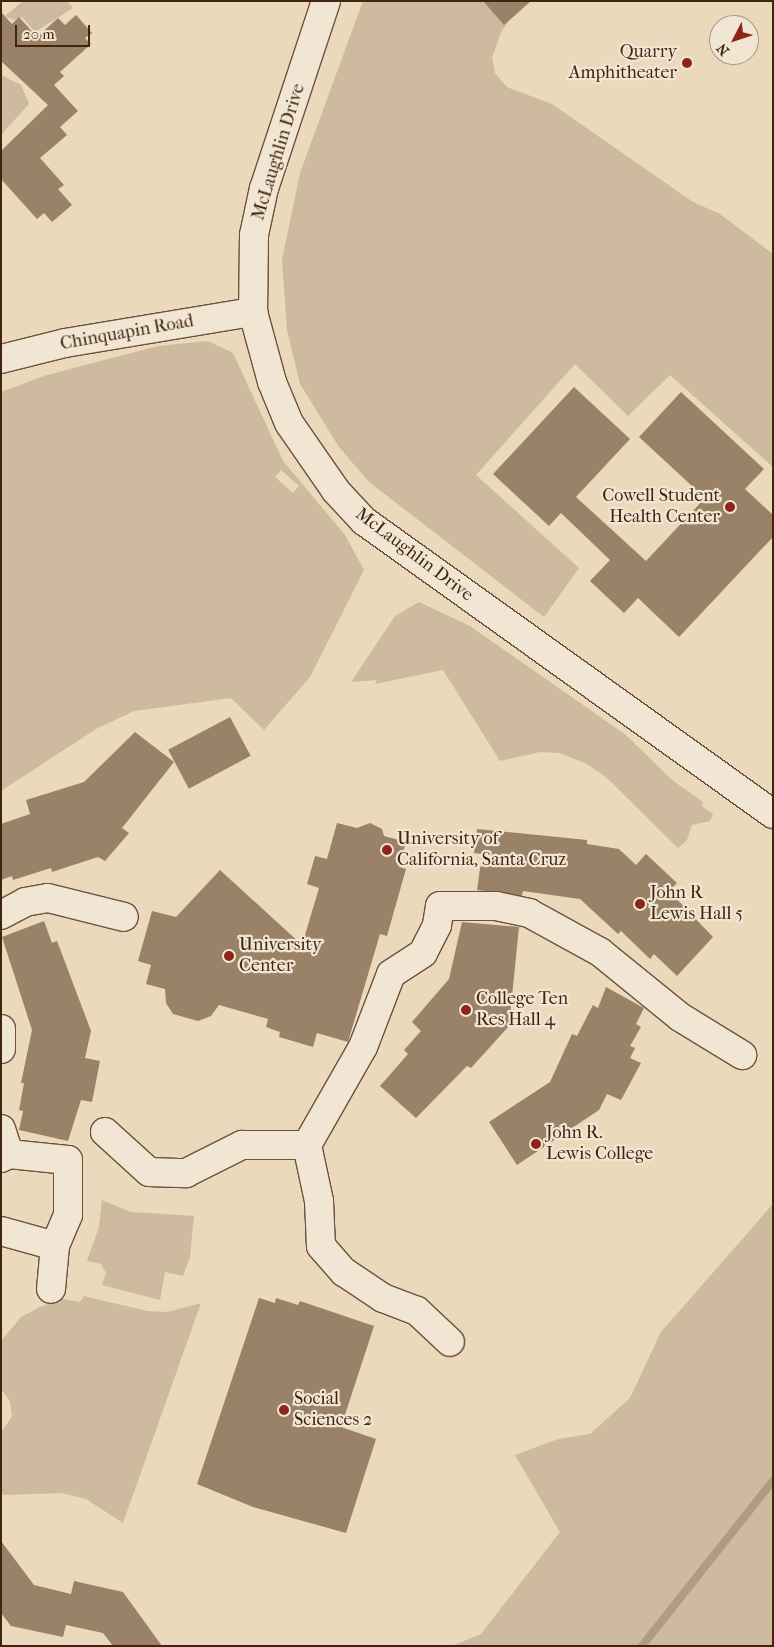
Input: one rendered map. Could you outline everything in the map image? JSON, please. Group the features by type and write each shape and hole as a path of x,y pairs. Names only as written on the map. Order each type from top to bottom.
{"street":[{"name":"McLaughlin Drive","path":"326,1 262,198 254,234 253,312 272,382 289,423 336,491 364,521 773,814"},
{"name":"Chinquapin Road","path":"1,359 65,343 253,312"},
{"path":"1,915 25,902 48,898 124,917"},
{"path":"450,1342 417,1311 383,1298 344,1272 321,1246 319,1201 307,1145 362,1047 391,974 423,953 437,925 440,906 496,906 529,913 600,952 680,1018 742,1056"},
{"path":"1,1029 1,1049"},
{"path":"106,1132 149,1172 186,1173 242,1145 307,1145"},
{"path":"4,1147 68,1160 68,1215 55,1246 51,1289"},
{"path":"1,1231 55,1246"}],"shaded area":[{"path":"23,1 67,1 73,8 35,32 22,17 14,20 5,16"},
{"path":"363,1 523,1 501,32 492,58 495,73 507,87 552,104 693,202 720,214 773,254 773,467 670,375 628,416 575,364 476,475 579,568 544,617 369,482 339,447 300,384 287,330 282,260 300,173"},
{"path":"1,75 21,85 29,104 1,135"},
{"path":"208,341 233,353 283,461 345,535 364,570 310,677 264,730 231,698 134,711 96,729 1,791 1,392 47,375 158,346","holes":["281,470 299,486 293,493 275,477"]},
{"path":"419,602 470,626 626,735 672,780 703,802 702,806 713,814 710,821 692,825 687,840 678,848 606,777 587,764 559,753 540,752 500,761 443,670 375,684 377,680 351,682 395,616"},
{"path":"102,1200 131,1212 194,1216 190,1257 183,1276 165,1272 160,1300 102,1285 106,1273 101,1264 87,1261 99,1227"},
{"path":"773,1204 773,1646 452,1646 481,1634 560,1532 515,1455 558,1439 590,1434 630,1398 661,1332"},
{"path":"84,1296 147,1311 167,1312 201,1303 123,1523 86,1499 62,1493 3,1495 1,1489 1,1433 12,1416 10,1401 1,1389 2,1340 21,1317 40,1307 62,1299 80,1302"}],"building":[{"path":"483,1 531,1 504,25"},
{"path":"1,12 12,24 19,17 37,37 58,18 65,25 76,15 92,33 85,38 91,44 60,72 64,76 54,85 78,111 60,127 67,135 40,158 64,185 58,189 72,205 52,222 44,213 37,219 1,179 1,151 48,105 1,61"},
{"name":"Cowell Student Health Center","path":"574,387 630,439 576,497 646,561 705,498 639,437 681,392 764,469 745,489 773,515 773,537 679,637 638,598 624,613 590,581 610,560 561,513 549,526 493,474"},
{"path":"230,717 251,756 189,789 168,750"},
{"path":"135,732 174,762 122,828 129,833 105,861 98,857 52,872 51,868 13,880 12,876 1,880 1,824 30,814 26,800 84,782"},
{"name":"University Center","path":"337,823 357,828 370,823 382,829 384,836 406,842 399,867 406,869 387,936 380,934 348,1042 317,1033 313,1047 279,1037 280,1032 266,1027 268,1019 219,1005 211,1016 198,1021 173,1014 166,1003 165,989 146,984 151,965 138,961 152,911 176,917 220,870 302,945 319,888 307,884 315,856 327,859"},
{"name":"John R Lewis Hall 5","path":"477,829 587,840 587,844 619,849 636,865 646,854 677,883 669,891 713,937 677,976 654,954 650,959 621,931 618,934 580,899 523,891 522,896 477,890 482,854 474,853"},
{"path":"44,921 52,943 57,941 91,1031 85,1058 100,1061 92,1102 81,1100 68,1141 19,1130 23,1111 19,1110 24,1083 21,1083 32,1030 2,937"},
{"name":"College Ten Res Hall 4","path":"462,922 519,927 509,1026 471,1068 467,1066 416,1118 380,1086 408,1054 404,1050 421,1031 412,1022 449,979"},
{"path":"606,987 644,1008 636,1024 641,1027 630,1046 635,1048 630,1058 641,1063 621,1100 607,1094 599,1110 517,1165 489,1122 550,1082 572,1034 577,1036 593,1005 598,1008"},
{"name":"Social Sciences 2","path":"259,1298 275,1303 276,1298 298,1305 300,1301 374,1326 341,1427 376,1439 346,1533 253,1507 197,1484"},
{"path":"1,1541 34,1585 71,1594 74,1581 123,1592 162,1646 113,1646 103,1633 66,1625 63,1637 11,1626 1,1613"}],"waterway":[{"path":"642,1646 773,1481"}],"place":[{"name":"Quarry Amphitheater","path":"687,63"},
{"name":"Cowell Student Health Center","path":"730,507"},
{"name":"University of California, Santa Cruz","path":"387,850"},
{"name":"John R Lewis Hall 5","path":"640,904"},
{"name":"University Center","path":"229,956"},
{"name":"College Ten Res Hall 4","path":"466,1010"},
{"name":"John R. Lewis College","path":"536,1144"},
{"name":"Social Sciences 2","path":"284,1410"}]}
